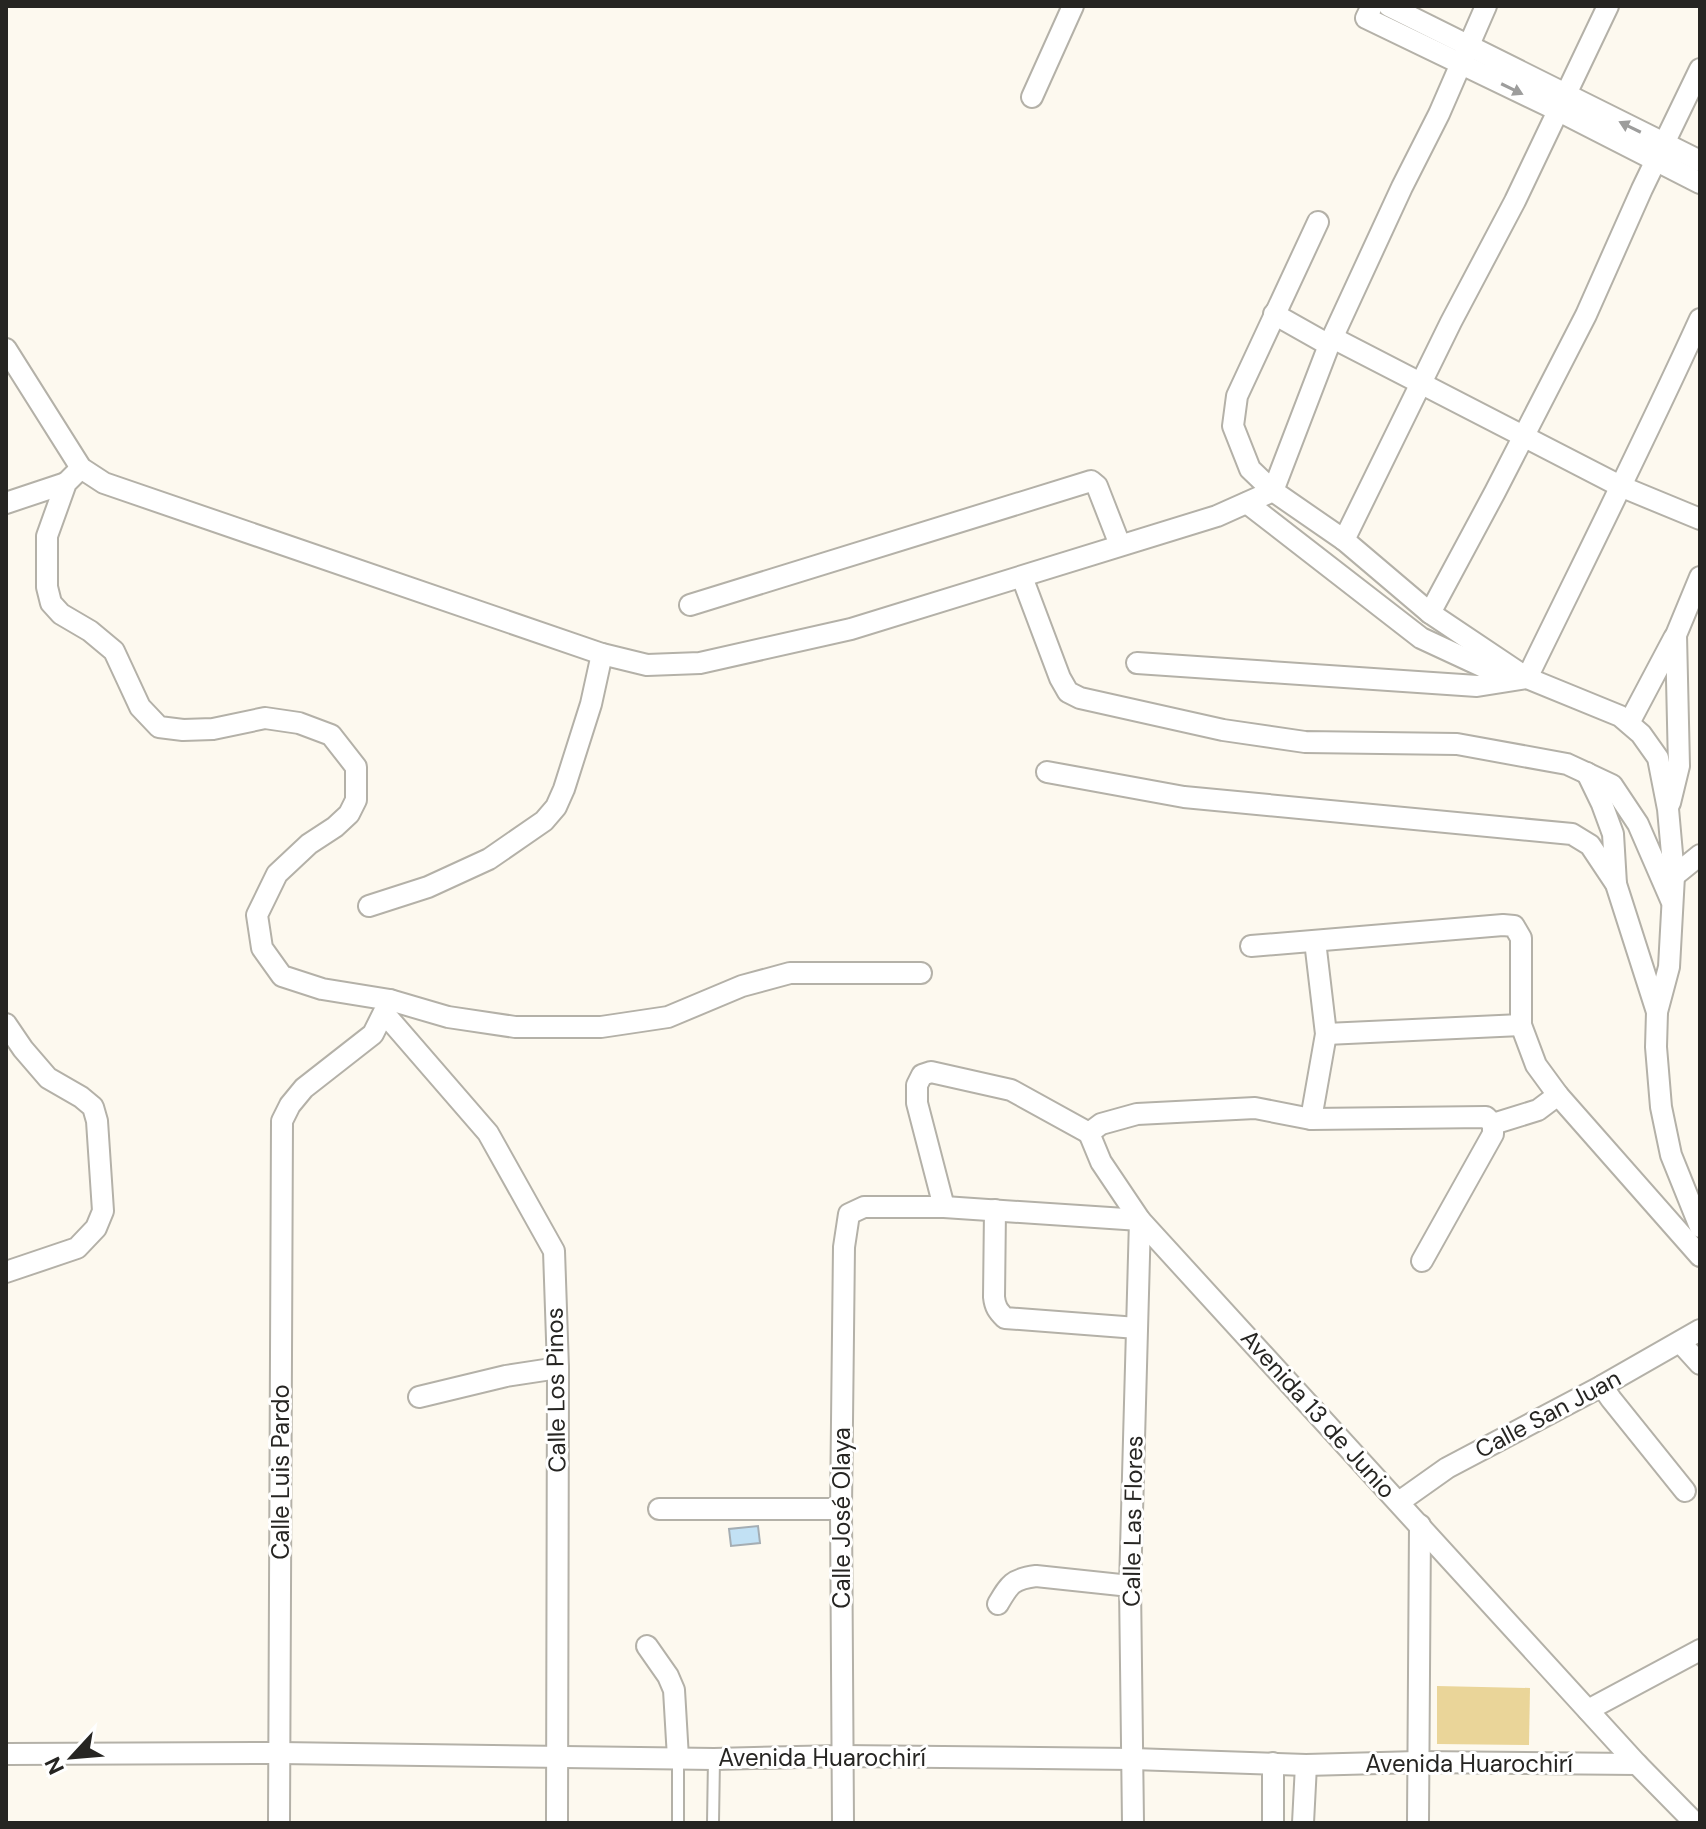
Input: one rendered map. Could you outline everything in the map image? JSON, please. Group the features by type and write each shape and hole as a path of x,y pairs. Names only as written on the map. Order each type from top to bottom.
{"street":[{"path":"1032,97 1073,6"},
{"path":"1389,6 1464,55"},
{"path":"6,349 81,468 104,483 602,654 647,665 700,663 851,629 1217,516 1273,491 1331,342 1439,114 1486,6"},
{"path":"1344,540 1451,322 1515,201 1608,6"},
{"path":"1369,12 1661,152 1700,183"},
{"path":"1430,613 1586,315 1700,69"},
{"path":"1661,152 1700,161"},
{"path":"1318,222 1237,396 1233,426 1250,469 1273,491 1344,540 1430,613 1527,678"},
{"path":"1274,314 1421,384 1620,486 1700,519"},
{"path":"1527,678 1700,319"},
{"path":"81,468 66,483 47,536 47,587 51,603 61,614 90,631 114,651 140,707 159,727 183,730 213,729 265,718 299,723 331,735 356,767 356,800 349,814 309,844 277,874 257,915 262,948 282,976 387,1006 448,1017 515,1027 601,1027 668,1017 742,986 790,973 921,973"},
{"path":"690,605 1091,481 1097,486 1120,545"},
{"path":"6,503 66,483"},
{"path":"1247,503 1421,638 1490,670 1527,678 1620,716 1641,734 1658,758 1668,809 1674,876 1669,967 1657,1012 1656,1047 1661,1107 1671,1155 1694,1197 1700,1227"},
{"path":"1022,577 1068,692 1080,698 1223,730 1305,742 1457,744 1567,764 1612,785 1638,824 1673,903"},
{"path":"1629,723 1676,635 1700,577"},
{"path":"1668,809 1679,766 1676,635"},
{"path":"369,906 428,887 489,859 544,821 556,807 564,789 591,704 602,654"},
{"path":"1137,663 1477,686 1527,678"},
{"path":"1047,772 1184,797 1572,834 1590,845 1616,884"},
{"path":"1587,773 1613,834 1616,884 1657,1012"},
{"path":"1674,876 1700,855"},
{"path":"1251,946 1514,926 1521,938 1521,1025 1536,1065 1558,1095 1700,1256"},
{"path":"1311,1119 1326,1034 1315,941"},
{"name":"Calle Luis Pardo","path":"279,1823 282,1121 304,1088 373,1034 387,1006"},
{"name":"Calle Los Pinos","path":"387,1006 488,1133 554,1251 558,1368 557,1823"},
{"path":"6,1024 48,1078 93,1107 97,1121 103,1211 96,1228 77,1248 6,1272"},
{"path":"1326,1034 1521,1025"},
{"path":"1140,1220 944,1207 917,1103 917,1085 922,1075 931,1072 1011,1090 1089,1133 1101,1124 1137,1114 1255,1108 1311,1119 1486,1117 1493,1124 1493,1134 1422,1261"},
{"path":"1493,1124 1538,1110 1558,1095"},
{"name":"Avenida 13 de Junio","path":"1089,1133 1101,1162 1140,1220 1637,1764 1696,1820"},
{"name":"Calle José Olaya","path":"843,1823 841,1509 844,1247 849,1214 864,1207 944,1207"},
{"path":"995,1210 994,1297 995,1306 1005,1318 1137,1328"},
{"name":"Calle Las Flores","path":"1133,1823 1130,1586 1140,1220"},
{"name":"Calle San Juan","path":"1399,1502 1447,1468 1700,1330"},
{"path":"1680,1342 1700,1364"},
{"path":"419,1397 506,1376 558,1368"},
{"path":"1602,1386 1685,1491"},
{"path":"659,1509 841,1509"},
{"path":"1418,1823 1420,1525"},
{"path":"998,1604 1009,1585 1036,1576 1130,1586"},
{"path":"647,1646 674,1690 678,1758"},
{"path":"1588,1710 1700,1650"},
{"name":"Avenida Huarochirí","path":"6,1754 280,1753 714,1759 842,1756 1133,1759 1306,1765 1418,1762 1637,1764"},
{"path":"1273,1763 1273,1823"},
{"path":"1303,1823 1306,1765"}],"lane":[{"path":"678,1758 678,1823"},
{"path":"713,1823 714,1759"}],"shaded area":[{"path":"1437,1686 1530,1688 1529,1745 1437,1744"}],"building":[{"path":"758,1526 760,1543 731,1546 729,1529"}]}
